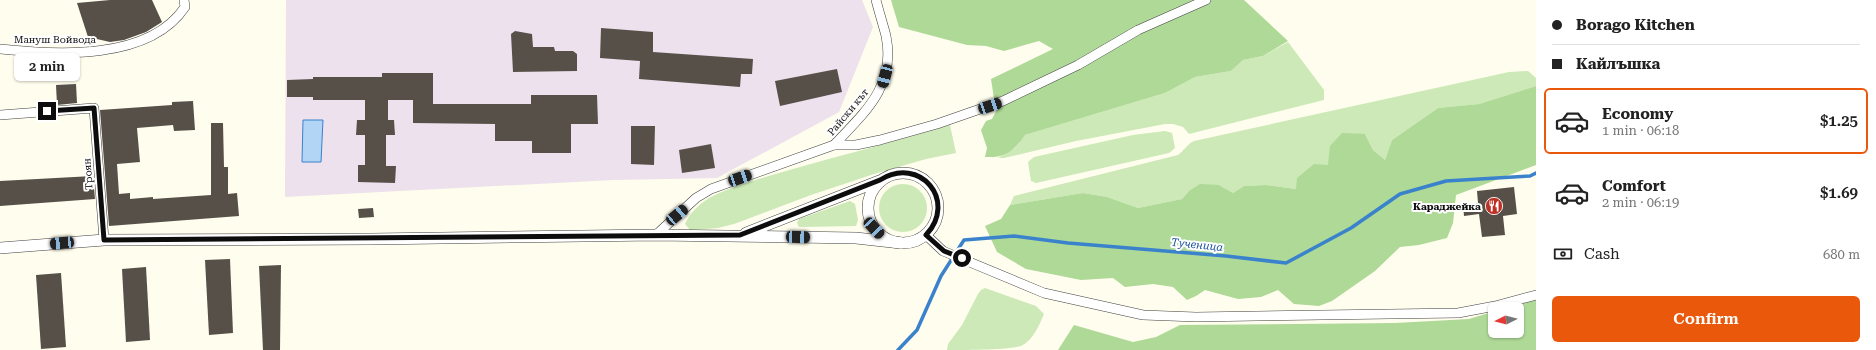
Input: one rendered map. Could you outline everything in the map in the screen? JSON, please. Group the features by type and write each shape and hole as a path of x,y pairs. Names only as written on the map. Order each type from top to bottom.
{"street":[{"name":"Мануш Войвода","path":"0,49 94,52 133,44 170,25 185,7 184,0"},
{"name":"Райски кът","path":"834,145 862,115 875,98 883,84 888,68 886,37 876,0"},
{"path":"656,235 696,198 711,189 834,145 856,145 880,140 937,124 1003,102 1078,65 1138,30 1206,0"},
{"name":"Троян","path":"0,115 94,108 104,240"},
{"path":"0,248 104,240 372,239 656,235 740,235 856,238 901,243 914,242 926,235 935,223 938,214 937,200 932,187 917,175 907,172 898,172 740,235"},
{"path":"880,180 873,188 868,198 867,208 869,219 881,236 891,241 901,243"},
{"path":"926,235 948,252 1044,293 1143,315 1196,317 1458,313 1495,306 1536,294"}],"shaded area":[{"path":"286,0 862,0 873,27 839,112 717,178 614,180 285,197"}],"green space":[{"path":"891,0 1244,0 1288,41 1263,56 1243,60 1231,71 1195,77 1165,93 1025,135 1013,149 1004,155 985,157 987,148 981,130 986,121 992,119 996,111 991,79 1053,49 1039,41 1004,51 986,46 967,45 899,27"},
{"path":"1288,42 1324,90 1324,100 1189,134 1183,127 1173,124 1165,124 998,158 1015,148 1025,135 1165,93 1195,77 1231,71 1243,60 1263,56"},
{"path":"1528,71 1536,78 1536,86 1479,104 1438,108 1392,140 1385,160 1373,150 1365,134 1296,189 1266,185 1244,186 1233,193 1219,185 1189,191 1182,199 1138,208 1107,197 1083,193 1010,205 1014,196 1178,155 1194,141 1509,72"},
{"path":"1536,86 1536,165 1456,195 1453,223 1447,238 1419,245 1400,247 1375,271 1332,301 1319,306 1294,304 1278,290 1261,297 1238,299 1205,290 1187,300 1173,287 1153,284 1125,287 1113,278 1081,280 1026,269 997,252 985,226 1001,219 1010,205 1083,193 1107,197 1138,208 1182,199 1189,191 1200,184 1219,185 1233,193 1244,186 1266,185 1296,189 1297,178 1314,164 1328,165 1330,146 1342,133 1365,134 1373,150 1385,160 1392,140 1438,108 1479,104"},
{"path":"950,125 956,153 926,159 874,174 811,195 734,224 718,228 690,230 685,224 701,203 728,189 827,159"},
{"path":"1165,131 1172,133 1175,148 1169,153 1036,183 1031,181 1028,162 1034,157 1133,135"},
{"path":"898,184 908,184 920,191 927,203 927,213 920,225 908,232 898,232 890,228 883,221 879,213 879,203 883,195 890,188"},
{"path":"850,201 855,204 858,220 856,226 799,227 797,223 799,219"},
{"path":"985,288 1036,306 1044,314 1035,332 1029,340 1021,346 986,350 947,350 948,344 962,325 978,294"},
{"path":"1536,298 1536,350 1058,350 1074,325 1133,342 1156,337 1180,325 1395,323 1469,319 1488,313 1488,338 1524,338 1523,302"}],"water":[{"path":"303,120 323,120 321,162 302,162"}],"building":[{"path":"110,0 152,0 162,22 146,32 124,40 110,42 88,37 77,3"},
{"path":"601,28 653,32 653,52 753,59 752,74 741,74 740,87 639,79 640,61 600,58"},
{"path":"515,31 532,34 533,47 554,47 555,51 573,51 577,54 577,71 513,72 511,34"},
{"path":"837,69 842,92 780,106 775,81"},
{"path":"382,73 433,73 433,104 531,104 531,95 597,95 598,124 571,124 571,153 532,153 532,141 495,141 495,124 413,123 413,100 388,100 388,120 394,120 395,135 386,135 386,166 396,166 395,183 358,182 358,165 365,165 365,135 356,135 357,120 365,120 365,100 313,100 313,97 287,97 287,80 313,79 313,77 382,77"},
{"path":"76,84 77,103 57,105 56,85"},
{"path":"193,101 195,130 174,131 173,125 137,128 140,162 117,164 119,194 130,193 130,199 211,195 211,123 223,123 224,167 228,167 228,194 237,193 239,216 109,226 100,110 172,105 172,102"},
{"path":"631,126 655,126 654,165 631,164"},
{"path":"711,144 715,168 682,173 679,150"},
{"path":"93,176 95,199 0,206 0,181"},
{"path":"1514,187 1517,214 1503,216 1505,235 1482,237 1479,214 1464,216 1463,205 1478,203 1477,191"},
{"path":"373,208 374,217 359,218 358,209"},
{"path":"230,259 233,333 209,335 205,260"},
{"path":"281,265 280,350 263,350 259,266"},
{"path":"146,267 150,340 126,342 122,269"},
{"path":"61,273 66,347 41,349 36,275"}],"waterway":[{"name":"Тученица","path":"898,350 917,330 941,276 964,240 1014,236 1068,243 1226,256 1286,263 1351,228 1400,194 1446,181 1530,176 1536,173"}],"place":[{"name":"Караджейка","path":"1494,206"}],"route":[{"path":"47,111 94,108 104,240 261,240 740,235 799,213 880,180 888,175 898,172 907,172 917,175 925,180 932,187 936,195 938,214 935,223 926,235 944,251 962,258"}]}
